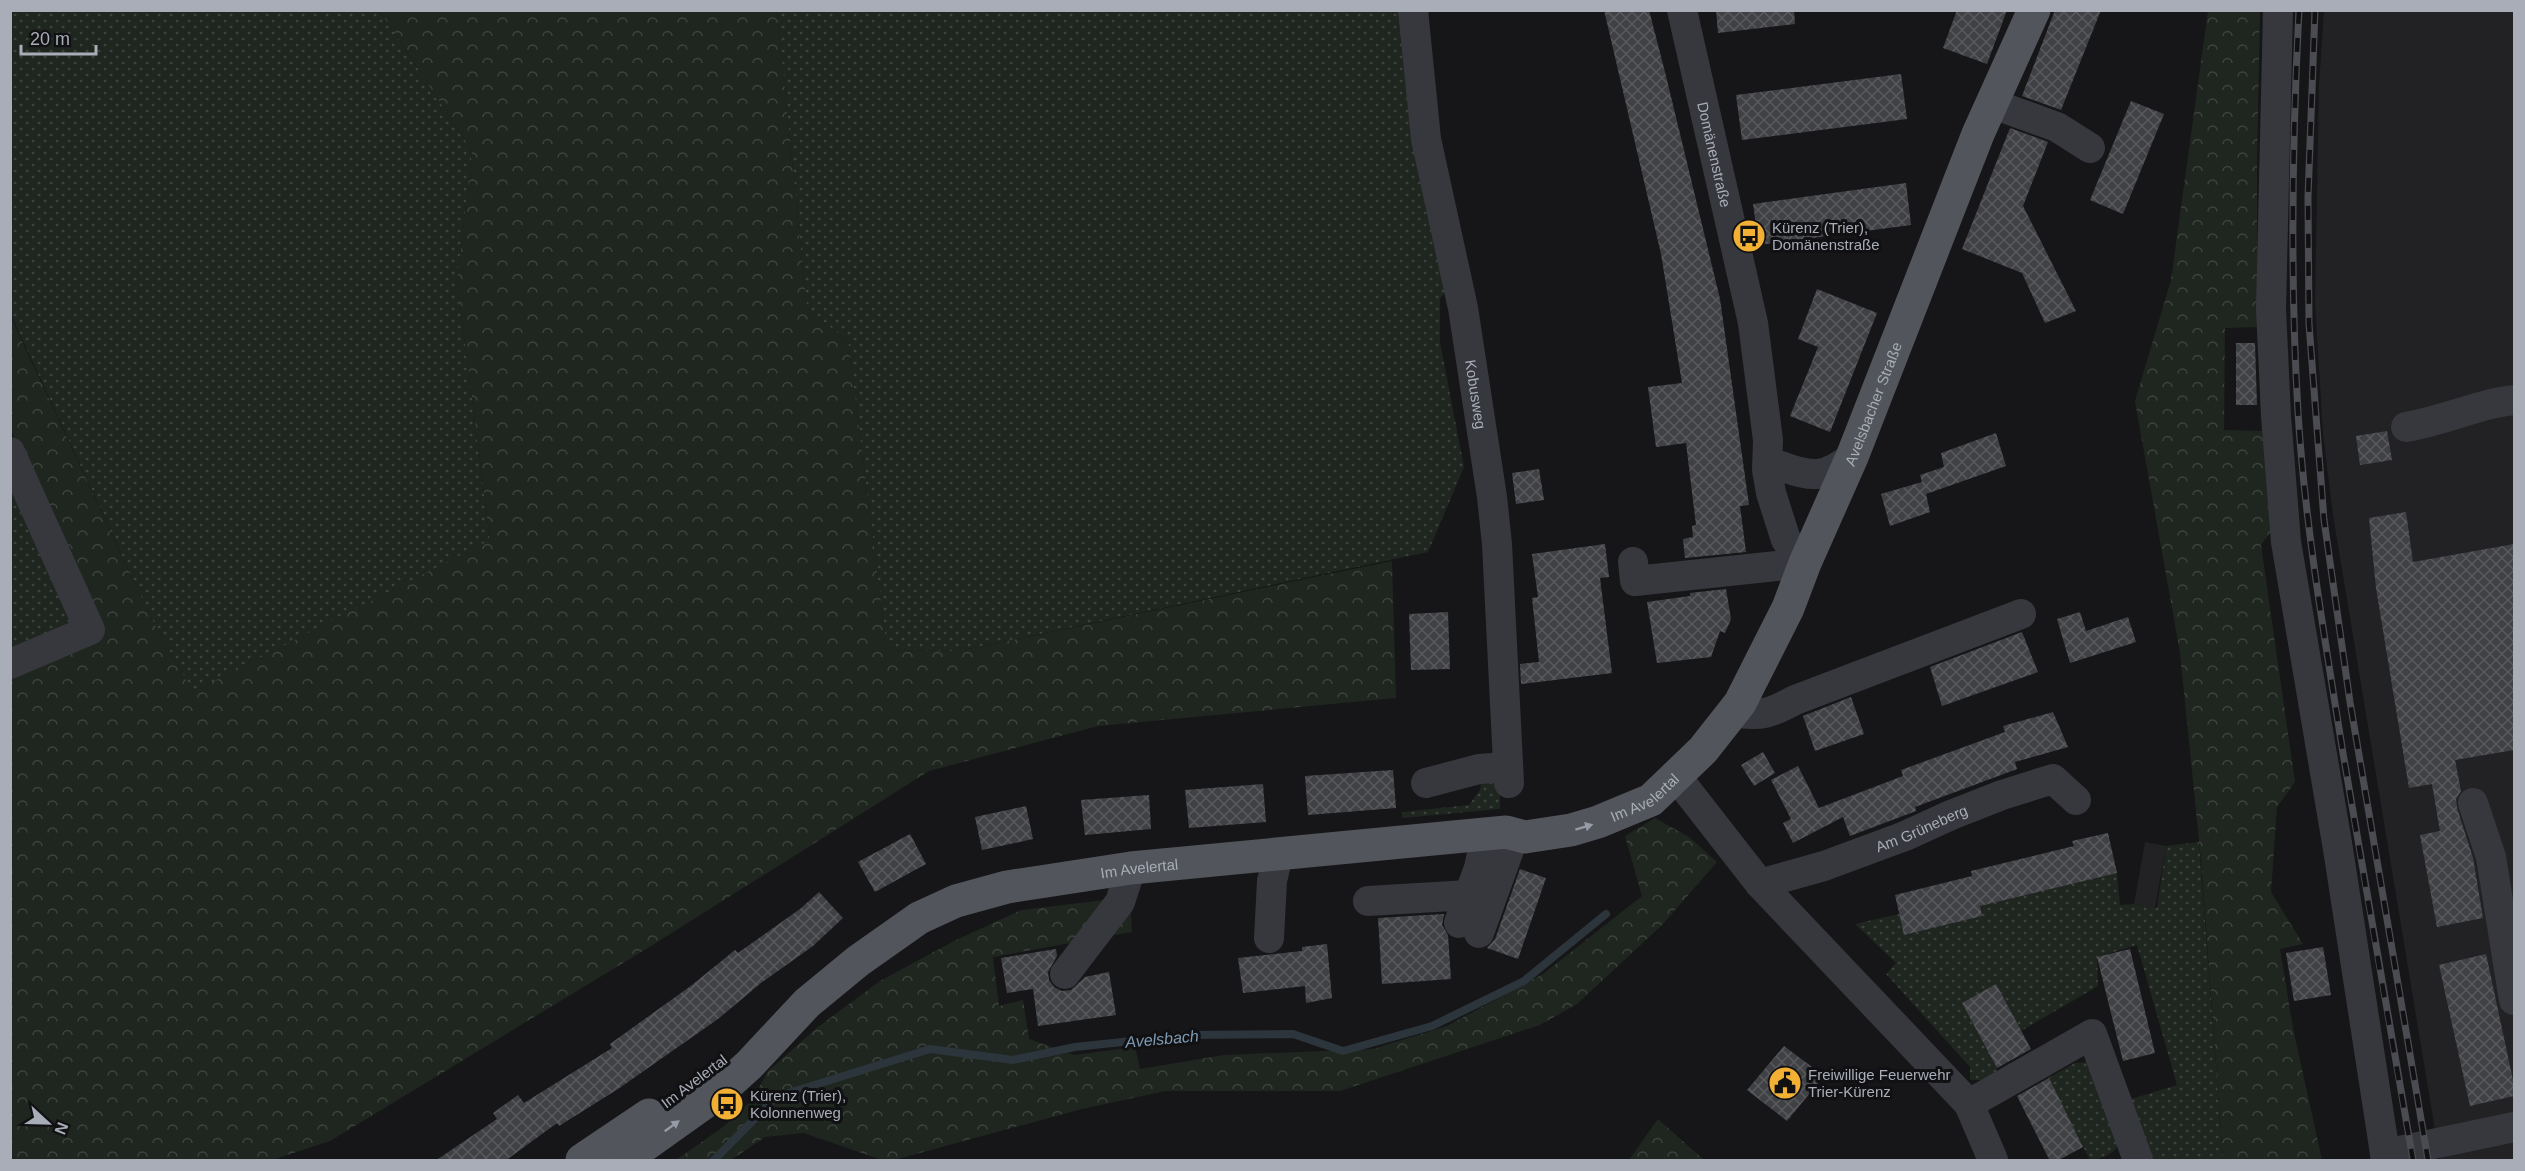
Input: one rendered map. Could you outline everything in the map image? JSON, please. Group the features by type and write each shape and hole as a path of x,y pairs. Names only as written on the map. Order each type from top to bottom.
{"main road":[{"name":"Avelsbacher Straße","path":"1675,776 1703,750 1733,712 1769,649 1851,457 1978,134 2034,10"},
{"name":"Im Avelertal","path":"624,1161 718,1093 749,1065 807,1004 858,961 919,918 956,901 1007,887 1131,868 1496,833 1514,825 1615,794 1658,775 1675,776"},
{"name":"Im Avelertal","path":"582,1161 706,1074 761,1030 807,1004"}],"street":[{"name":"Kobusweg","path":"1413,10 1426,139 1463,308 1492,496 1497,544 1508,775 1479,769 1426,783"},
{"name":"Domänenstraße","path":"1682,10 1753,323 1774,453 1767,470 1772,493 1786,540 1805,563"},
{"path":"2278,10 2271,309 2276,416 2286,542 2338,849 2386,1157 2514,1127"},
{"path":"1993,104 2057,127 2090,148"},
{"path":"2406,428 2444,417 2452,417 2490,404 2514,400"},
{"path":"10,452 90,630 10,664"},
{"path":"1774,453 1800,473 1819,475 1833,471 1851,457"},
{"path":"1632,562 1635,581 1734,570 1768,569 1805,563"},
{"path":"1733,712 1763,715 1795,700 1963,638 2020,614"},
{"path":"1675,776 1760,884 1969,1104 1993,1161"},
{"name":"Am Grüneberg","path":"1760,884 1824,866 1905,836 2002,795 2054,779 2076,800"},
{"path":"2473,803 2491,857 2514,1000"},
{"path":"1496,833 1509,850 1469,928 1469,895 1496,833"},
{"path":"1269,938 1272,881 1278,855"},
{"path":"1065,974 1120,902 1131,868"},
{"path":"1368,901 1469,895"},
{"path":"1969,1104 2092,1034 2138,1161"}],"shaded area":[{"path":"2324,11 2514,11 2514,1160 2440,1160 2333,515 2323,434 2315,303 2319,85"},
{"path":"2145,842 2166,846 2155,908 2134,904"}],"green space":[{"path":"10,11 380,11 472,151 457,281 490,541 193,692 149,614 11,315"},
{"path":"380,11 777,11 807,309 848,341 887,650 959,651 1392,561 1396,698 1098,726 929,771 651,946 330,1141 272,1160 11,1160 11,671 100,635 11,430 10,315 149,614 193,692 490,540 457,281 472,151"},
{"path":"777,11 1403,11 1445,293 1440,298 1440,342 1464,467 1428,552 959,651 887,650 848,341 807,309"},
{"path":"2208,11 2260,11 2257,327 2225,328 2224,430 2265,431 2274,527 2261,545 2295,782 2277,807 2271,892 2303,944 2280,949 2293,1028 2322,1160 2223,1160 2201,860 2180,653 2135,401 2171,280"},
{"path":"10,453 92,631 10,664"},
{"path":"1500,775 1500,809 1402,818 1402,812 1469,805 1480,790 1482,776"},
{"path":"1655,818 1689,837 1717,862 1662,925 1577,1004 1540,1025 1340,1091 1165,1091 1082,1109 894,1160 882,1160 804,1133 765,1137 731,1160 676,1160 723,1127 752,1100 768,1071 818,1027 880,981 956,940 1021,910 1130,897 1132,932 993,957 999,1006 1023,1000 1029,1039 1074,1055 1135,1047 1140,1069 1224,1055 1373,1049 1447,1026 1543,974 1642,896 1625,836"},
{"path":"2199,842 2223,1160 2151,1160 2128,1100 2177,1085 2137,945 2097,957 2098,986 2021,1031 1996,984 1962,1003 1997,1069 1993,1080 1970,1080 1970,1067 1886,974 1896,963 1855,924 1899,914 1905,935 1982,916 1980,906 2117,873 2120,905 2134,904 2157,908 2166,846"},
{"path":"2087,1062 2119,1145 2107,1156 2090,1160 2048,1078 2075,1063"},
{"path":"1658,1119 1704,1160 1629,1160"}],"building":[{"path":"1604,10 1649,10 1720,299 1749,505 1740,506 1746,552 1685,558 1683,539 1693,537 1692,526 1696,525 1686,443 1656,447 1648,387 1682,383 1661,254"},
{"path":"1716,10 1794,10 1795,24 1718,33"},
{"path":"1957,10 2007,10 1987,64 1943,48"},
{"path":"2055,10 2101,10 2061,110 2022,96"},
{"path":"1901,74 1907,119 1742,140 1736,95"},
{"path":"2131,101 2164,114 2123,214 2090,200"},
{"path":"2010,128 2048,142 2023,206 2076,311 2045,323 2022,273 1962,249"},
{"path":"1906,183 1911,225 1759,245 1753,204"},
{"path":"1817,289 1877,313 1830,432 1790,416 1818,347 1798,339"},
{"path":"2236,343 2255,343 2257,405 2236,405"},
{"path":"2387,431 2392,460 2360,465 2356,436"},
{"path":"1996,433 2006,466 1926,494 1930,512 1890,526 1881,494 1922,482 1920,475 1944,467 1941,453"},
{"path":"1539,469 1544,500 1516,504 1512,473"},
{"path":"2406,512 2413,562 2514,544 2514,750 2455,760 2461,791 2456,799 2457,808 2473,858 2483,918 2437,927 2420,835 2440,831 2432,784 2409,788 2376,588 2369,518"},
{"path":"1605,544 1609,577 1600,578 1612,673 1521,684 1520,664 1539,662 1532,598 1538,597 1532,554"},
{"path":"1726,589 1731,619 1725,633 1720,631 1711,657 1657,663 1647,602 1690,596 1690,593"},
{"path":"1448,612 1450,669 1411,670 1409,614"},
{"path":"2080,612 2086,631 2128,617 2136,642 2070,663 2057,619"},
{"path":"2022,632 2038,672 1942,706 1930,667"},
{"path":"1851,697 1864,734 1815,751 1803,716"},
{"path":"2053,712 2068,747 2015,762 2017,769 1915,807 1916,811 1850,836 1843,817 1793,843 1783,823 1791,819 1771,780 1798,766 1819,808 1903,776 1901,770 2005,732 2003,726"},
{"path":"1763,752 1775,773 1754,786 1741,765"},
{"path":"1393,770 1396,808 1308,815 1305,776"},
{"path":"1263,784 1266,822 1189,828 1185,790"},
{"path":"1149,795 1151,829 1085,835 1081,800"},
{"path":"1026,806 1033,839 982,850 975,817"},
{"path":"2108,833 2117,873 1980,906 1982,916 1904,935 1895,895 1972,876 1971,871 2074,846 2072,841"},
{"path":"910,834 926,864 875,892 858,862"},
{"path":"1520,869 1546,878 1518,959 1487,948 1495,939"},
{"path":"819,892 843,918 813,946 761,983 718,1019 618,1089 559,1126 557,1123 505,1161 435,1161 497,1119 493,1113 518,1095 524,1103 612,1048 610,1044 692,985 735,950 738,953 800,909"},
{"path":"1444,914 1442,925 1448,935 1451,979 1382,984 1378,918"},
{"path":"1327,944 1332,998 1306,1003 1305,986 1243,993 1238,958 1302,951 1302,947"},
{"path":"2323,947 2331,995 2294,1001 2286,953"},
{"path":"1056,949 1057,956 1048,972 1049,980 1054,987 1062,991 1071,990 1085,977 1109,972 1116,1015 1038,1026 1033,989 1007,993 1001,958"},
{"path":"2130,949 2155,1053 2123,1061 2097,957"},
{"path":"2486,954 2514,1085 2514,1096 2470,1106 2439,965"},
{"path":"1996,984 2031,1049 1997,1068 1962,1003"},
{"name":"Freiwillige Feuerwehr Trier-Kürenz","path":"1784,1046 1824,1076 1787,1121 1747,1090"},
{"path":"2049,1078 2083,1147 2057,1161 2050,1161 2017,1096"}],"waterway":[{"name":"Avelsbach","path":"714,1160 776,1097 930,1049 1013,1060 1075,1047 1189,1035 1293,1034 1343,1051 1432,1026 1524,981 1606,914"}],"railway":[{"path":"2299,10 2293,161 2293,262 2295,362 2301,455 2316,583 2329,668 2413,1160"},
{"path":"2315,10 2308,197 2309,324 2324,520 2350,702 2428,1160"}],"place":[{"name":"Kürenz (Trier), Domänenstraße","path":"1749,236"},
{"name":"Freiwillige Feuerwehr Trier-Kürenz","path":"1785,1083"},
{"name":"Kürenz (Trier), Kolonnenweg","path":"727,1104"}]}
